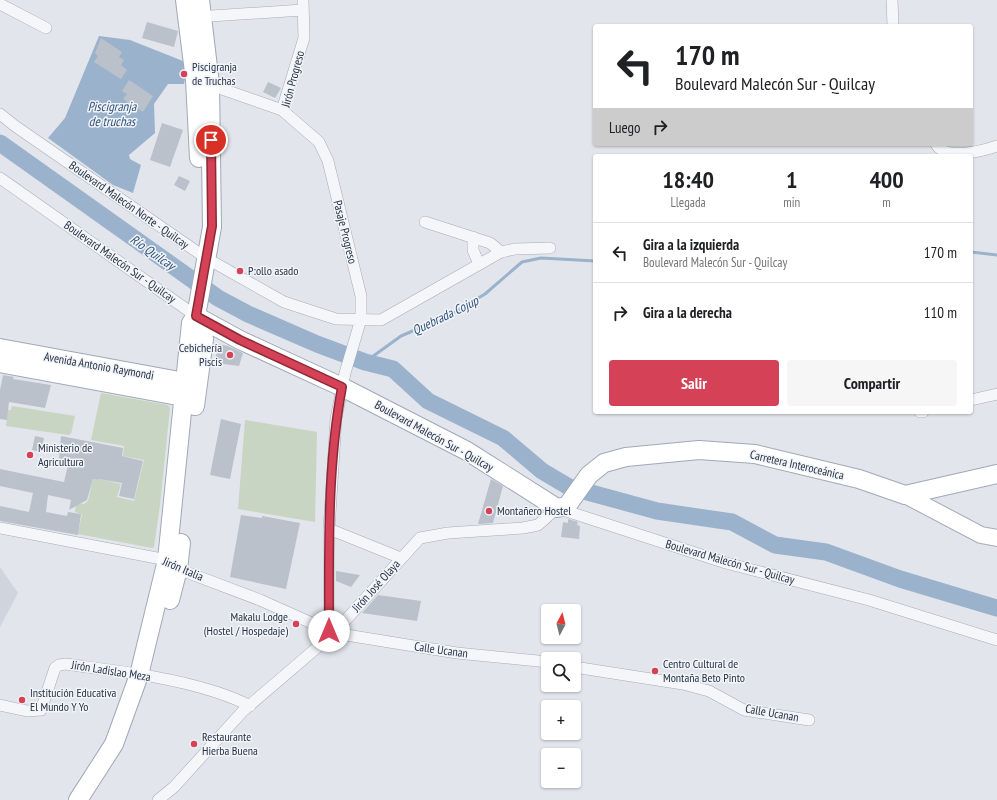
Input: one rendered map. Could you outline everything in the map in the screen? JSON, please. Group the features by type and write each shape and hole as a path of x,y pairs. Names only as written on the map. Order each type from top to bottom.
{"main road":[{"path":"78,800 123,750 144,676 172,565 190,390 204,339 197,311 212,226 196,11 185,0"},
{"name":"Boulevard Malecón Sur - Quilcay","path":"197,311 240,340 344,380 562,507"},
{"name":"Avenida Antonio Raymondi","path":"0,348 190,390"},
{"name":"Avenida Antonio Raymondi","path":"0,363 190,390"},
{"name":"Carretera Interoceánica","path":"562,507 589,475 604,464 626,457 699,450 755,454 859,479 905,495"},
{"path":"905,495 997,474"},
{"path":"91,800 102,772"}],"street":[{"path":"892,0 893,24"},
{"path":"0,4 46,28"},
{"path":"196,11 303,5"},
{"name":"Jirón Progreso","path":"303,5 304,38 282,110 319,142"},
{"path":"202,82 282,110"},
{"name":"Boulevard Malecón Norte - Quilcay","path":"0,114 205,264 284,302 359,325 381,320 501,252 514,249 550,248"},
{"name":"Pasaje Progreso","path":"319,142 328,161 361,296 359,325 344,380"},
{"path":"937,146 940,150 958,154 986,150 997,146"},
{"name":"Boulevard Malecón Sur - Quilcay","path":"0,178 197,311"},
{"path":"424,222 490,243 501,252"},
{"path":"472,237 473,250 479,264"},
{"path":"332,632 329,529 336,419 344,380"},
{"path":"973,400 997,394"},
{"name":"Carretera Interoceánica","path":"905,495 981,535 997,538"},
{"name":"Boulevard Malecón Sur - Quilcay","path":"562,507 726,563 869,600 997,640"},
{"name":"Jirón José Olaya","path":"158,800 174,786 250,706 332,632 420,538 448,533 524,528 538,524 562,507"},
{"name":"Jirón Italia","path":"0,528 172,565 260,600 332,632"},
{"path":"329,529 401,558"},
{"name":"Calle Ucanan","path":"332,632 457,652 541,661"},
{"name":"Jirón Ladislao Meza","path":"0,705 28,711 41,710 55,668 59,665 66,664 144,676 199,687 241,701 250,706"},
{"name":"Calle Ucanan","path":"581,667 683,684 709,691 744,710 809,720"}],"shaded area":[{"path":"0,567 18,593 0,627"}],"green space":[{"path":"101,393 168,405 170,408 160,505 154,547 152,548 78,534 82,514 75,512 76,503 84,504 88,501 93,479 100,479 121,484 117,497 134,501 144,460 123,456 124,446 91,440"},
{"path":"12,406 75,416 71,434 68,435 6,426 8,410 11,410"},
{"path":"245,420 317,432 315,522 238,509"}],"water":[{"name":"Piscigranja de truchas","path":"99,36 130,40 188,63 184,84 168,84 154,104 155,133 129,155 130,159 141,165 133,193 113,185 48,138 65,118"}],"building":[{"path":"147,22 178,31 174,47 142,38"},
{"path":"101,38 122,52 119,57 124,60 121,65 127,70 121,79 94,62 98,56 95,53"},
{"path":"129,80 153,96 143,112 123,99 127,94 122,91"},
{"path":"268,82 281,88 275,98 263,92"},
{"path":"162,123 183,130 170,167 150,160"},
{"path":"179,176 190,181 185,191 174,185"},
{"name":"Cebichería Piscis","path":"218,344 228,346 243,353 239,366 215,363"},
{"path":"3,375 14,377 13,379 51,385 45,408 9,402 7,420 0,419 0,390"},
{"path":"221,419 241,424 230,479 210,475"},
{"path":"35,436 44,438 41,452 32,450"},
{"path":"61,436 123,448 122,456 143,461 134,499 119,496 122,483 99,479 93,479 87,500 69,510 71,500 48,495 46,512 67,516 68,512 81,514 78,535 0,521 0,506 29,512 33,493 0,486 0,469 64,482 69,461 59,459"},
{"name":"Montañero Hostel","path":"491,479 503,486 493,523 478,524"},
{"path":"241,515 262,518 262,516 300,523 286,589 230,577"},
{"path":"568,519 578,522 577,525 580,526 579,539 561,537 563,522 568,523"},
{"path":"336,571 360,575 351,587 336,581"},
{"path":"378,595 421,601 417,621 362,613"}],"waterway":[{"name":"Río Quilcay","path":"0,143 218,298 248,314 317,344 365,362 393,369 428,401 503,438 542,471 569,487 657,511 732,522 775,545 826,552 900,579 997,608"},
{"name":"Quebrada Cojup","path":"973,252 997,255"},
{"name":"Quebrada Cojup","path":"365,362 401,336 450,315 485,294 522,262 541,258 593,261"}],"place":[{"name":"Piscigranja de Truchas","path":"184,74"},
{"name":"P:ollo asado","path":"240,271"},
{"name":"Cebichería Piscis","path":"230,355"},
{"name":"Ministerio de Agricultura","path":"30,455"},
{"name":"Montañero Hostel","path":"489,511"},
{"name":"Makalu Lodge (Hostel / Hospedaje)","path":"296,624"},
{"name":"Centro Cultural de Montaña Beto Pinto","path":"655,671"},
{"name":"Institución Educativa El Mundo Y Yo","path":"22,700"},
{"name":"Restaurante Hierba Buena","path":"194,744"}],"route":[{"path":"211,140 212,226 196,316 240,340 342,387 336,419 329,529 329,631"}]}
